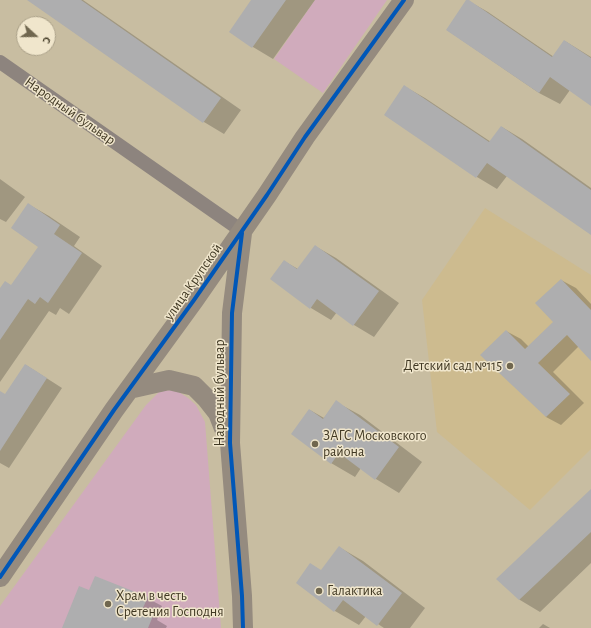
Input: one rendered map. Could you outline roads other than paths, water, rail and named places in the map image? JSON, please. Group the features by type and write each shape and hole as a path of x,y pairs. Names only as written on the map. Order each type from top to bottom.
{"street":[{"name":"улица Крупской","path":"0,577 128,389 194,300 305,137 404,0"},
{"name":"Народный бульвар","path":"0,62 242,231 232,313 230,443 242,596 243,628"},
{"path":"194,300 206,291 213,291 224,295 230,301 232,313"},
{"name":"Народный бульвар","path":"128,389 169,380 194,386 218,413 230,443"}],"place":[{"name":"Детский сад №115","path":"510,366"},
{"name":"ЗАГС Московского района","path":"315,444"},
{"name":"Галактика","path":"319,591"},
{"name":"Храм в честь Сретения Господня","path":"108,604"}]}
